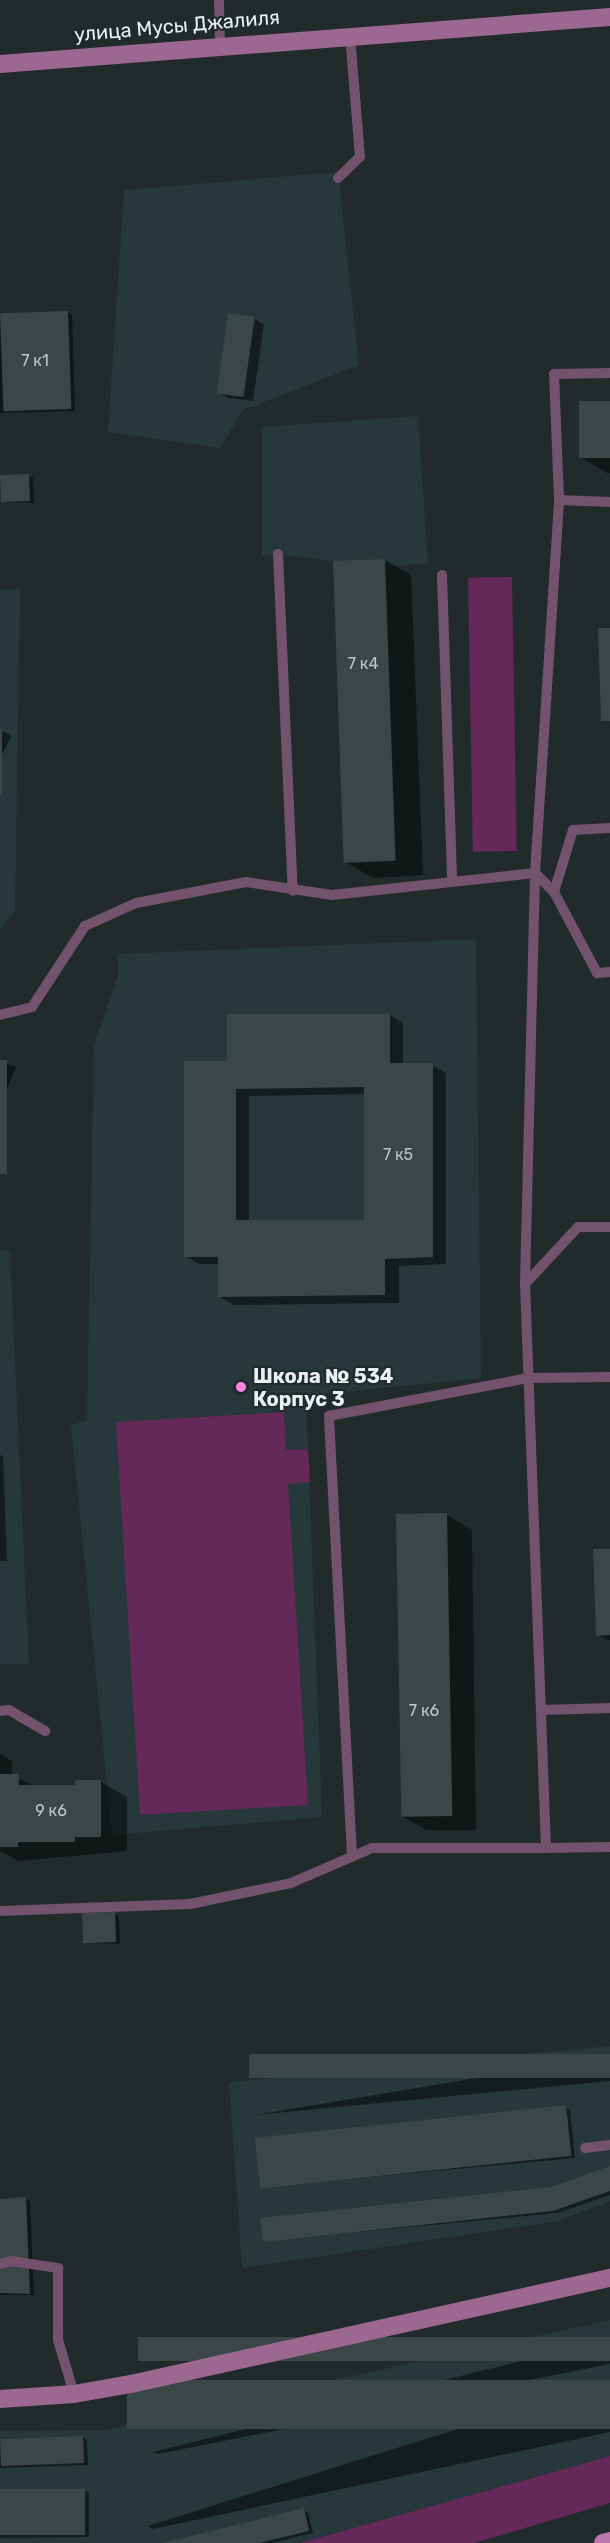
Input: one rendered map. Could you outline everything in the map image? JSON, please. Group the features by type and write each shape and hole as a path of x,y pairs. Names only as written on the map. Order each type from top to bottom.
{"main road":[{"path":"603,2543 610,2541"}],"street":[{"name":"улица Мусы Джалиля","path":"0,64 220,45 610,17"},
{"path":"0,2399 74,2394 260,2357 610,2278"}],"lane":[{"path":"219,0 220,45"},
{"path":"338,178 360,157 350,36"},
{"path":"546,1848 525,1284 536,873 559,500 554,374 610,373"},
{"path":"559,500 610,502"},
{"path":"278,554 293,891"},
{"path":"442,575 452,882"},
{"path":"554,892 573,830 610,828"},
{"path":"0,1015 32,1007 85,926 136,903 246,882 293,891 332,895 536,873"},
{"path":"536,873 554,892 597,973 610,972"},
{"path":"525,1284 578,1227 610,1227"},
{"path":"352,1857 329,1416 528,1378 610,1377"},
{"path":"541,1710 610,1708"},
{"path":"0,1711 9,1710 45,1731"},
{"path":"0,1911 190,1904 291,1883 372,1848 610,1847"},
{"path":"585,2148 610,2145"},
{"path":"0,2264 11,2261 58,2268 58,2340 74,2394"}],"shaded area":[{"path":"338,172 359,365 243,410 220,448 108,432 124,190"},
{"path":"418,416 428,563 385,567 385,559 333,561 278,554 262,556 262,427"},
{"path":"512,577 517,851 473,852 468,578"},
{"path":"0,589 20,589 15,911 0,930"},
{"name":"Школа № 534 Корпус 3","path":"476,939 481,1378 306,1396 322,1817 112,1835 71,1425 87,1420 94,1045 118,976 118,954"},
{"path":"0,1251 10,1251 29,1664 0,1664"},
{"path":"284,1412 286,1450 308,1449 310,1482 288,1484 308,1805 140,1815 116,1422"},
{"path":"610,2046 610,2201 558,2221 242,2268 229,2082"},
{"path":"610,2320 610,2456 300,2543 0,2543 0,2431 106,2430"},
{"path":"610,2456 610,2503 474,2543 300,2543"}],"building":[{"path":"68,311 71,409 3,411 0,313"},
{"path":"228,313 255,317 243,397 217,393"},
{"path":"579,401 610,401 610,458 579,458"},
{"path":"29,474 30,501 1,502 0,475"},
{"path":"385,559 396,861 344,863 333,561"},
{"path":"598,628 610,628 610,721 601,721"},
{"path":"0,729 2,729 2,794 0,794"},
{"path":"227,1014 390,1014 390,1063 433,1063 433,1257 385,1259 385,1295 218,1297 218,1257 184,1257 184,1061 227,1061","holes":["364,1087 364,1220 236,1220 236,1089"]},
{"path":"0,1060 7,1060 7,1174 0,1174"},
{"path":"447,1513 452,1816 401,1817 396,1514"},
{"path":"593,1549 610,1549 610,1635 596,1636"},
{"path":"0,1774 19,1774 19,1785 75,1785 75,1780 101,1780 101,1837 75,1837 75,1842 18,1842 18,1847 0,1847"},
{"path":"115,1912 116,1942 83,1943 82,1913"},
{"path":"249,2054 610,2054 610,2078 249,2078"},
{"path":"566,2105 571,2156 260,2188 255,2138"},
{"path":"610,2166 610,2191 553,2211 263,2242 260,2218 551,2187"},
{"path":"26,2197 30,2294 0,2293 0,2199"},
{"path":"138,2337 610,2337 610,2361 138,2361"},
{"path":"127,2380 610,2380 610,2429 127,2429"},
{"path":"83,2436 84,2463 1,2466 0,2439"},
{"path":"0,2489 85,2489 85,2535 0,2535"},
{"path":"304,2508 309,2531 259,2543 163,2543"}],"place":[{"name":"Школа № 534 Корпус 3","path":"241,1387"}]}
